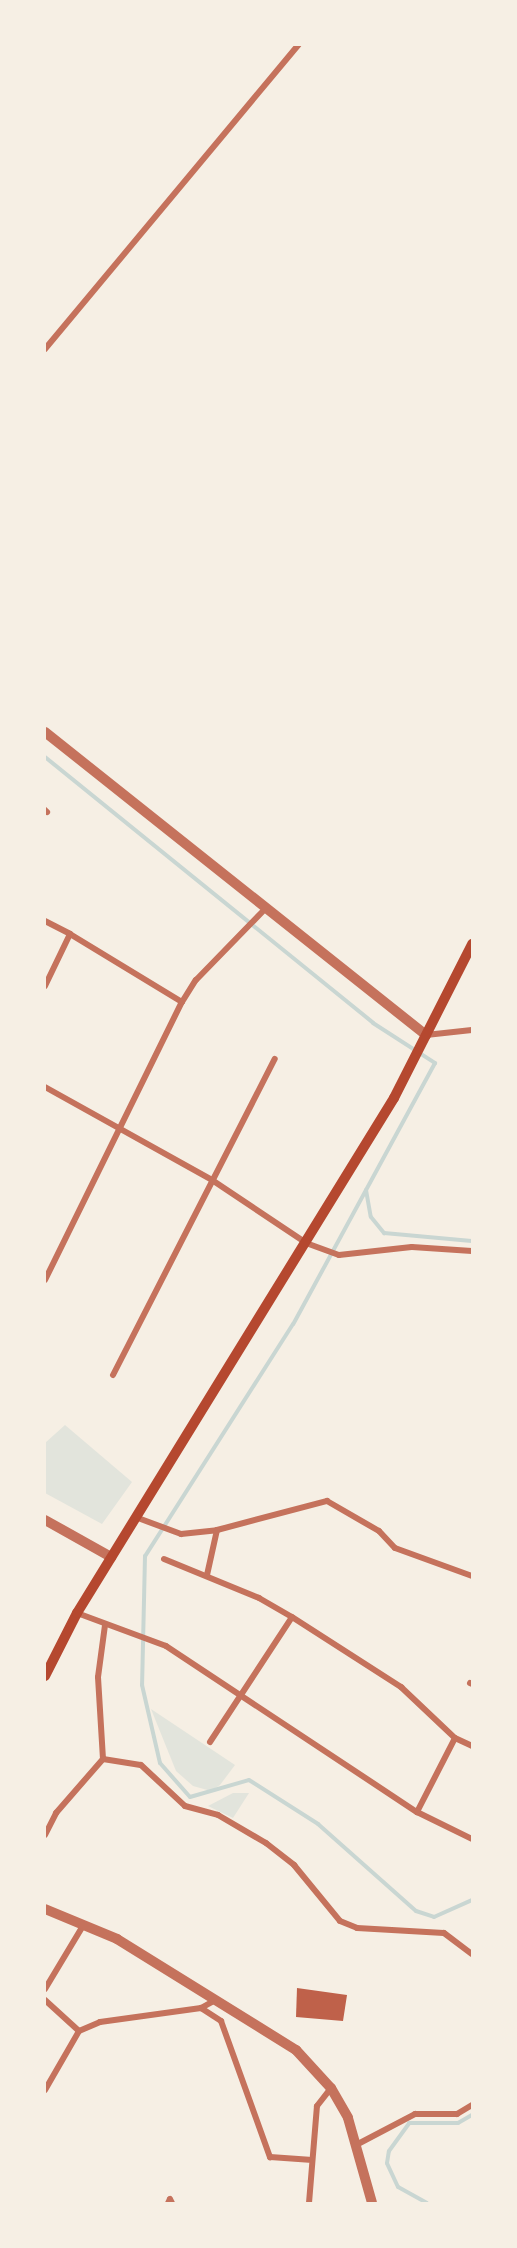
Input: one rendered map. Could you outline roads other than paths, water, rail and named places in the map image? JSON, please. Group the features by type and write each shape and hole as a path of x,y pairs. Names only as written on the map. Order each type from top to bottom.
{"main road":[{"path":"45,1676 77,1613 138,1518 306,1242 426,1035 472,944"}],"street":[{"path":"45,349 298,45"},
{"path":"45,732 264,910 426,1035 472,1030"},
{"path":"45,1280 182,1002 196,980 264,910"},
{"path":"45,921 182,1002"},
{"path":"45,986 70,934"},
{"path":"113,1375 275,1059"},
{"path":"45,1088 121,1127 212,1180 306,1242 339,1255 412,1247 472,1251"},
{"path":"138,1518 181,1534 217,1530 327,1501 379,1531 395,1548 472,1576"},
{"path":"45,1520 111,1557"},
{"path":"207,1575 217,1530"},
{"path":"164,1559 207,1575 292,1617 401,1687 455,1738 472,1746"},
{"path":"77,1613 166,1646 417,1812 472,1839"},
{"path":"210,1742 292,1617"},
{"path":"45,1835 56,1813 103,1759 98,1677 105,1625"},
{"path":"417,1812 455,1738"},
{"path":"103,1759 141,1765 185,1806 218,1815 266,1843 294,1865 340,1921 357,1929 444,1933 472,1954"},
{"path":"45,1909 84,1924 218,1999 287,2043 331,2088 356,2145 372,2203"},
{"path":"45,1989 84,1924"},
{"path":"45,2090 78,2031 100,2022 201,2008 218,1999"},
{"path":"45,2000 78,2031"},
{"path":"201,2008 221,2021 270,2157 309,2160"},
{"path":"309,2203 309,2160 317,2106 331,2088"},
{"path":"356,2145 415,2114 457,2114 472,2105"}],"waterway":[{"path":"45,757 373,1023 435,1063 293,1324 145,1556 142,1685 160,1763 190,1797 249,1780 318,1824 416,1911 434,1917 472,1900"},
{"path":"366,1190 371,1217 384,1233 472,1241"},
{"path":"427,2203 398,2187 387,2163 389,2151 409,2123 458,2123 472,2115"}]}
